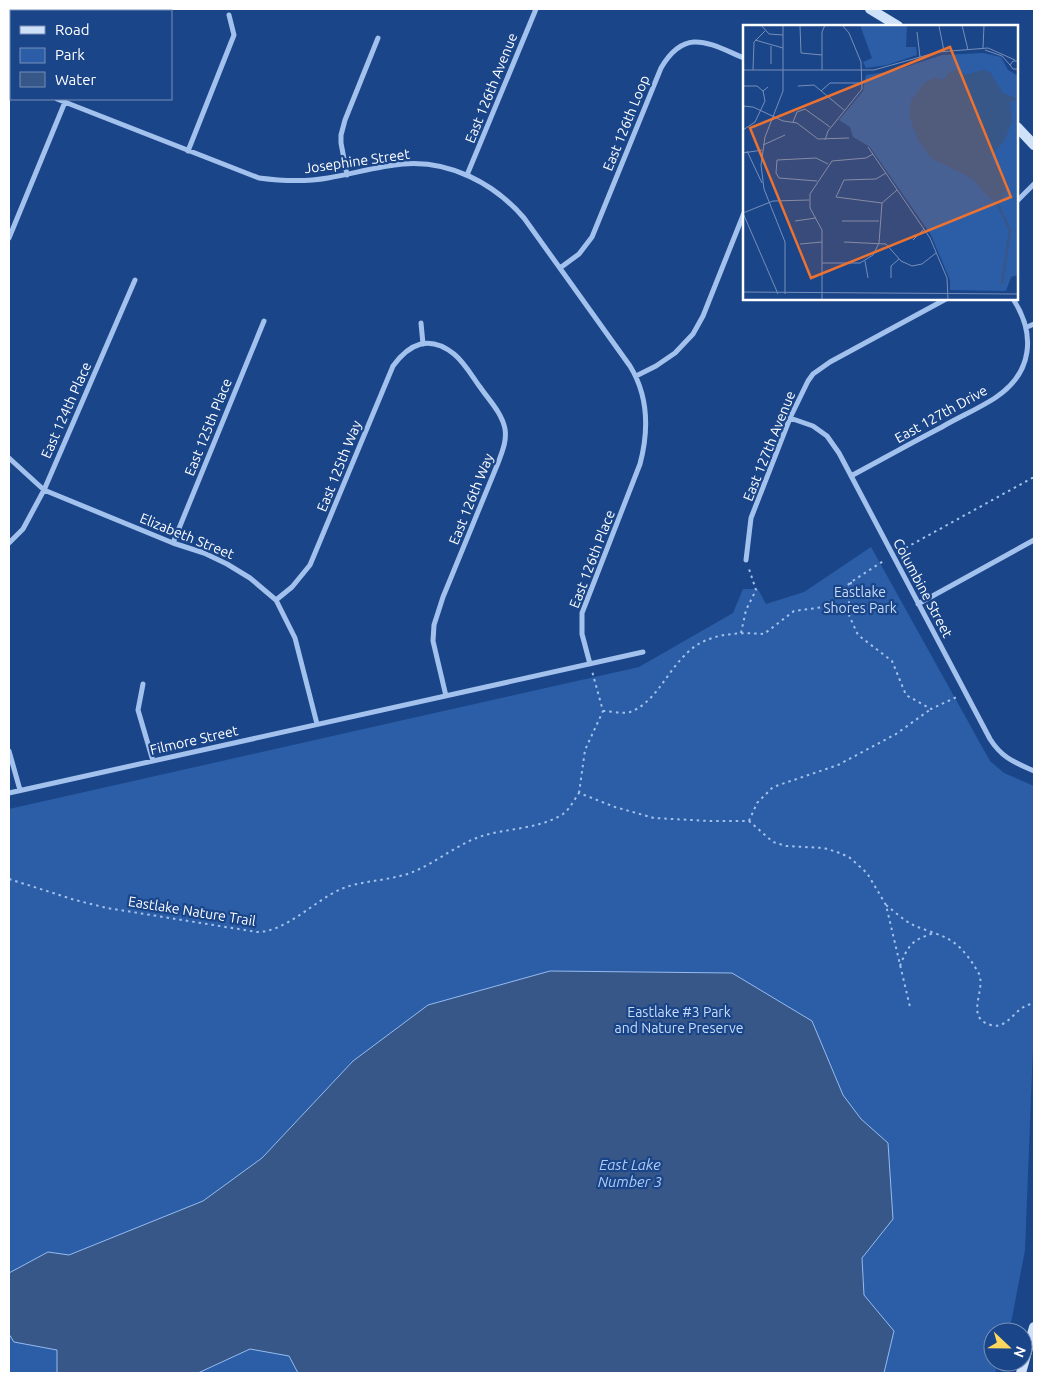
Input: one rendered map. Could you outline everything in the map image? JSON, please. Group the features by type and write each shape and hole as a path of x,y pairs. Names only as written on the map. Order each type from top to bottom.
{"street":[{"name":"East 126th Avenue","path":"467,176 536,9"},
{"path":"870,9 882,12 897,25"},
{"path":"188,151 234,35 229,15"},
{"path":"347,174 341,135 345,120 378,38"},
{"name":"East 126th Loop","path":"560,268 579,254 592,237 668,55 679,46 695,41 710,44 743,58"},
{"name":"Josephine Street","path":"60,100 259,178 279,181 302,181 402,164 422,164 444,167 484,184 514,206 636,376"},
{"path":"9,238 65,102"},
{"path":"1018,128 1034,145"},
{"path":"1018,200 1034,184"},
{"path":"636,376 656,366 675,353 693,334 703,316 743,216"},
{"name":"East 124th Place","path":"9,543 23,530 44,490 135,280"},
{"name":"East 127th Avenue","path":"746,560 751,518 790,418 808,381 820,368 944,300"},
{"name":"East 127th Drive","path":"851,476 995,398 1015,380 1025,362 1028,343 1024,317 1014,300"},
{"name":"East 125th Place","path":"173,543 264,321"},
{"path":"421,323 423,344"},
{"path":"1027,327 1034,324"},
{"name":"East 125th Way","path":"276,600 300,578 310,565 393,366 406,350 412,346 423,344"},
{"name":"East 126th Way","path":"423,344 436,345 459,358 500,414 505,430 505,440 498,463 443,597 434,625 433,641 446,696"},
{"name":"East 126th Place","path":"590,664 582,634 582,614 640,464 645,445 647,427 645,408 642,391 636,376"},
{"name":"Columbine Street","path":"790,418 812,426 827,436 839,453 990,739 998,751 1005,757 1034,771"},
{"path":"9,458 44,490"},
{"name":"Elizabeth Street","path":"44,490 173,543 204,553 238,570 276,600 295,638 317,724"},
{"path":"918,604 1034,540"},
{"path":"446,696 642,652"},
{"path":"143,684 138,710 153,761"},
{"name":"Filmore Street","path":"9,793 446,696"},
{"path":"9,751 20,790"}],"path":[{"path":"603,711 628,713 640,708 653,696 688,651 722,635 741,633 764,634 794,612 824,607 852,582 893,555 1034,477"},
{"path":"741,633 746,610 756,590 746,560"},
{"path":"852,582 848,613 858,635 892,661 906,695 931,709"},
{"path":"590,664 603,711 584,750 579,793 615,807 654,818 749,821 773,842 786,846 824,848 849,857 867,873 886,905 910,1007"},
{"path":"749,821 757,803 773,787 838,765 896,734 931,709 967,693"},
{"name":"Eastlake Nature Trail","path":"9,879 107,908 267,932 277,928 331,893 348,886 405,875 482,836 548,821 564,813 579,793"},
{"path":"886,905 910,924 950,940 960,948 979,973 982,981 977,1012 987,1023 995,1026 1004,1023 1024,1006 1034,1004"},
{"path":"900,966 905,951 911,943 934,933"}],"green space":[{"name":"Eastlake #3 Park and Nature Preserve","path":"871,547 990,761 1004,773 1034,786 1034,1022 1025,1250 1011,1322 983,1322 983,1372 995,1373 9,1373 9,809 639,667 733,613 743,589 758,589 766,604 804,592"}],"water":[{"name":"East Lake Number 3","path":"550,971 732,973 812,1021 843,1095 861,1119 888,1143 893,1219 862,1258 864,1295 894,1331 884,1373 298,1373 289,1356 250,1349 198,1373 57,1373 57,1350 14,1342 9,1334 9,1273 48,1252 69,1255 203,1201 262,1158 353,1061 428,1005"}],"park label":[{"name":"Eastlake Shores Park","path":"860,600"}]}
